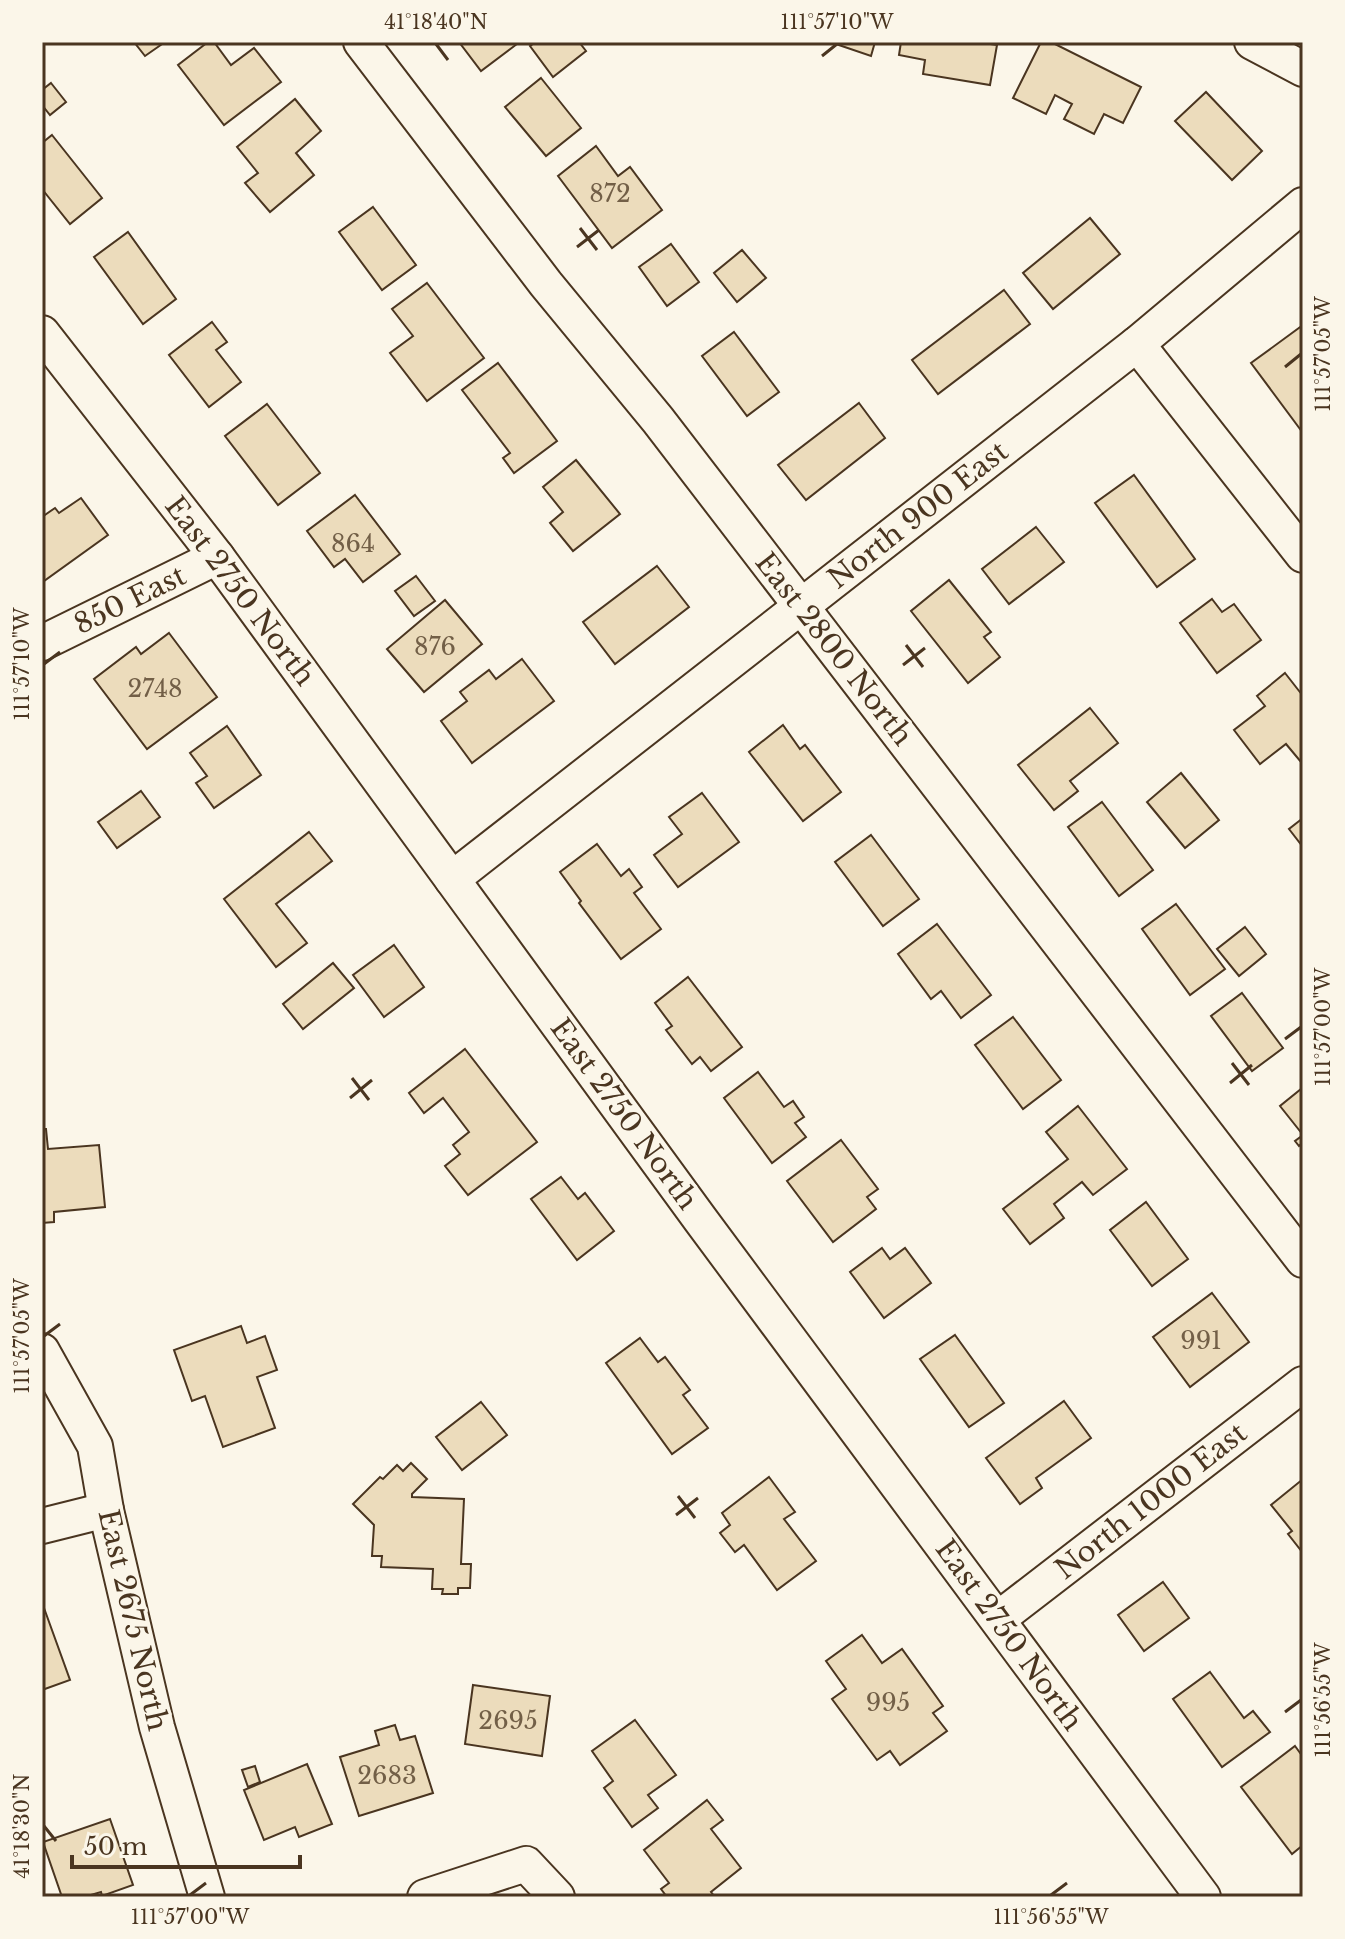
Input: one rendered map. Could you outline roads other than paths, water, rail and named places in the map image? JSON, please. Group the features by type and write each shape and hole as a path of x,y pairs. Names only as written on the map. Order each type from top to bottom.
{"street":[{"name":"East 2800 North","path":"361,42 546,284 658,420 1303,1260"},
{"path":"1252,42 1303,69"},
{"name":"North 900 East","path":"452,879 1137,344 1303,205"},
{"name":"East 2750 North","path":"42,333 217,557 700,1219 1203,1897"},
{"path":"1137,344 1303,555"},
{"name":"850 East","path":"42,643 217,557"},
{"name":"East 2675 North","path":"42,1351 95,1446 106,1510 157,1727 207,1897"},
{"name":"North 1000 East","path":"998,1619 1303,1384"},
{"path":"42,1526 106,1510"},
{"path":"425,1897 526,1864 557,1897"}]}
